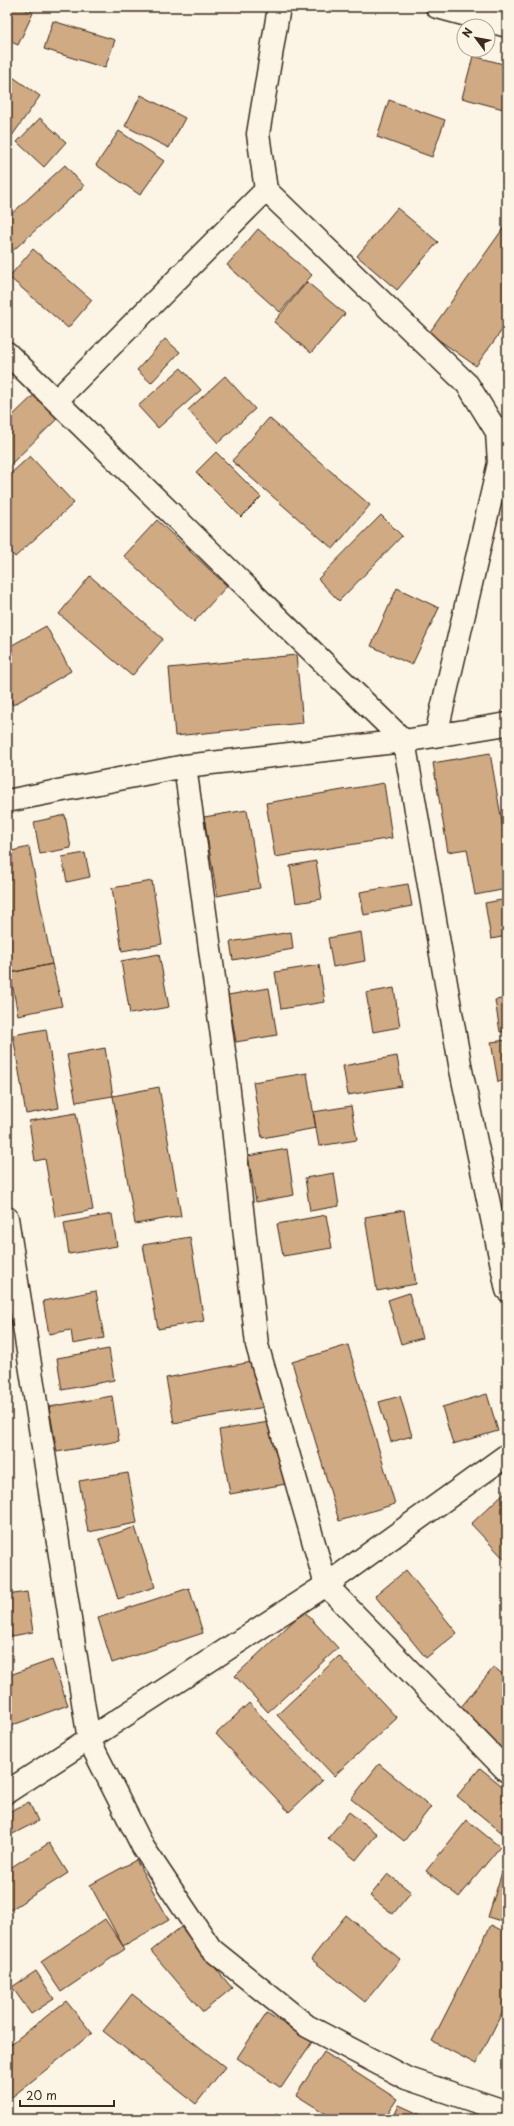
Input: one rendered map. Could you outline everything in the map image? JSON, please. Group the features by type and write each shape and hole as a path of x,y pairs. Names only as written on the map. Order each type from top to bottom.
{"street":[{"path":"279,7 258,134 266,190 468,385 497,432 499,463 436,735"},
{"path":"437,7 507,26"},
{"path":"56,402 266,190"},
{"path":"7,353 404,741 461,1070 507,1290"},
{"path":"7,801 185,766 404,741 507,724"},
{"path":"185,766 227,1073 257,1345 326,1585 507,1772"},
{"path":"7,1218 89,1740 143,1847 211,1949 307,2026 406,2078 507,2112"},
{"path":"7,1792 326,1585 507,1455"}],"building":[{"path":"7,7 20,7 33,13 18,45 7,40"},
{"path":"53,21 115,40 105,68 44,49"},
{"path":"472,58 481,58 507,65 507,110 462,98"},
{"path":"7,73 40,96 7,143"},
{"path":"141,95 185,118 169,148 125,126"},
{"path":"389,100 445,120 432,157 377,137"},
{"path":"40,118 66,142 44,167 17,142"},
{"path":"119,131 164,161 140,195 96,165"},
{"path":"65,165 84,186 7,256 7,218"},
{"path":"397,208 438,242 397,290 357,256"},
{"path":"507,223 507,323 476,366 429,333"},
{"path":"258,229 312,275 280,312 227,265"},
{"path":"33,249 92,300 68,328 9,277"},
{"path":"307,282 345,314 311,353 274,322"},
{"path":"165,339 180,352 151,383 137,370"},
{"path":"181,368 201,390 158,428 138,406"},
{"path":"225,376 255,409 218,443 188,410"},
{"path":"38,391 61,415 7,468 7,421"},
{"path":"269,418 370,505 333,549 232,461"},
{"path":"216,452 261,497 241,517 196,472"},
{"path":"30,456 74,503 15,557 7,548 7,477"},
{"path":"381,515 402,536 339,601 318,579"},
{"path":"157,520 227,586 194,622 124,556"},
{"path":"90,576 163,639 132,676 59,614"},
{"path":"397,588 439,608 412,665 371,646"},
{"path":"46,626 71,671 13,705 7,695 7,648"},
{"path":"296,655 303,723 175,736 169,668"},
{"path":"490,753 507,851 507,889 475,895 467,849 448,852 433,763"},
{"path":"384,783 392,838 275,857 266,803"},
{"path":"247,810 260,888 217,896 204,817"},
{"path":"65,815 71,848 40,854 34,822"},
{"path":"29,847 52,964 10,973 7,959 7,852"},
{"path":"85,853 90,877 67,882 62,857"},
{"path":"316,861 322,899 296,903 290,866"},
{"path":"152,881 162,944 122,951 112,888"},
{"path":"408,884 412,906 364,915 360,892"},
{"path":"507,899 507,936 491,939 485,903"},
{"path":"291,932 293,949 233,960 230,942"},
{"path":"361,932 365,961 333,967 328,938"},
{"path":"159,954 169,1007 130,1014 121,961"},
{"path":"52,964 62,1006 18,1015 10,973"},
{"path":"319,965 325,1002 281,1009 275,972"},
{"path":"269,988 277,1035 236,1042 228,995"},
{"path":"394,988 400,1027 373,1032 366,993"},
{"path":"507,998 507,1031 500,1032 495,1000"},
{"path":"46,1029 59,1108 26,1114 13,1035"},
{"path":"507,1040 507,1080 498,1082 491,1042"},
{"path":"105,1048 113,1096 76,1102 67,1055"},
{"path":"397,1056 402,1086 348,1095 343,1066"},
{"path":"307,1073 316,1128 262,1138 253,1082"},
{"path":"159,1087 181,1216 135,1224 113,1096"},
{"path":"503,1090 507,1090 507,1115"},
{"path":"351,1106 357,1140 319,1146 313,1112"},
{"path":"76,1113 93,1210 55,1217 45,1159 35,1161 29,1121"},
{"path":"287,1149 294,1195 256,1202 248,1156"},
{"path":"334,1173 339,1206 310,1211 305,1178"},
{"path":"404,1210 416,1284 377,1291 365,1217"},
{"path":"112,1214 117,1246 69,1254 64,1223"},
{"path":"326,1215 332,1248 283,1256 277,1224"},
{"path":"190,1237 204,1321 158,1329 143,1245"},
{"path":"96,1291 104,1338 73,1344 71,1330 49,1334 43,1301"},
{"path":"409,1293 422,1338 401,1344 388,1300"},
{"path":"348,1345 395,1504 339,1521 292,1362"},
{"path":"109,1349 114,1380 62,1390 57,1358"},
{"path":"257,1361 265,1407 174,1423 166,1378"},
{"path":"487,1394 498,1431 453,1444 442,1407"},
{"path":"112,1396 119,1441 57,1452 49,1407"},
{"path":"400,1396 412,1436 391,1442 379,1402"},
{"path":"275,1421 286,1484 230,1494 219,1430"},
{"path":"128,1473 137,1523 88,1532 79,1481"},
{"path":"507,1490 507,1562 471,1524"},
{"path":"135,1527 155,1587 118,1599 99,1539"},
{"path":"406,1570 457,1633 426,1658 375,1596"},
{"path":"189,1588 203,1633 112,1663 98,1618"},
{"path":"27,1592 33,1632 7,1637 7,1595"},
{"path":"304,1611 338,1648 268,1712 235,1676"},
{"path":"339,1656 397,1718 334,1776 277,1715"},
{"path":"52,1660 68,1705 10,1726 7,1716 7,1676"},
{"path":"494,1667 507,1678 507,1755 456,1713"},
{"path":"249,1703 322,1781 289,1812 216,1734"},
{"path":"379,1764 431,1807 404,1841 351,1799"},
{"path":"480,1768 507,1790 507,1825 501,1832 457,1796"},
{"path":"29,1802 38,1821 7,1837 7,1813"},
{"path":"349,1812 377,1834 356,1860 328,1838"},
{"path":"467,1820 500,1847 459,1897 426,1871"},
{"path":"49,1843 68,1873 7,1912 7,1870"},
{"path":"507,1856 507,1923 488,1917"},
{"path":"136,1860 169,1920 123,1946 90,1885"},
{"path":"388,1874 411,1892 393,1914 370,1896"},
{"path":"346,1915 400,1959 365,2002 311,1959"},
{"path":"105,1919 125,1949 61,1992 41,1962"},
{"path":"491,1925 507,1933 507,2003 476,2064 432,2041"},
{"path":"181,1927 232,1988 203,2012 151,1951"},
{"path":"36,1971 54,1999 31,2014 12,1987"},
{"path":"132,1994 225,2067 196,2104 103,2031"},
{"path":"66,2001 92,2033 7,2101 7,2047"},
{"path":"267,2013 312,2042 281,2088 237,2058"},
{"path":"324,2052 397,2099 384,2119 334,2119 296,2095"},
{"path":"399,2105 430,2119 393,2119"},
{"path":"277,2113 286,2119 273,2119"}]}
